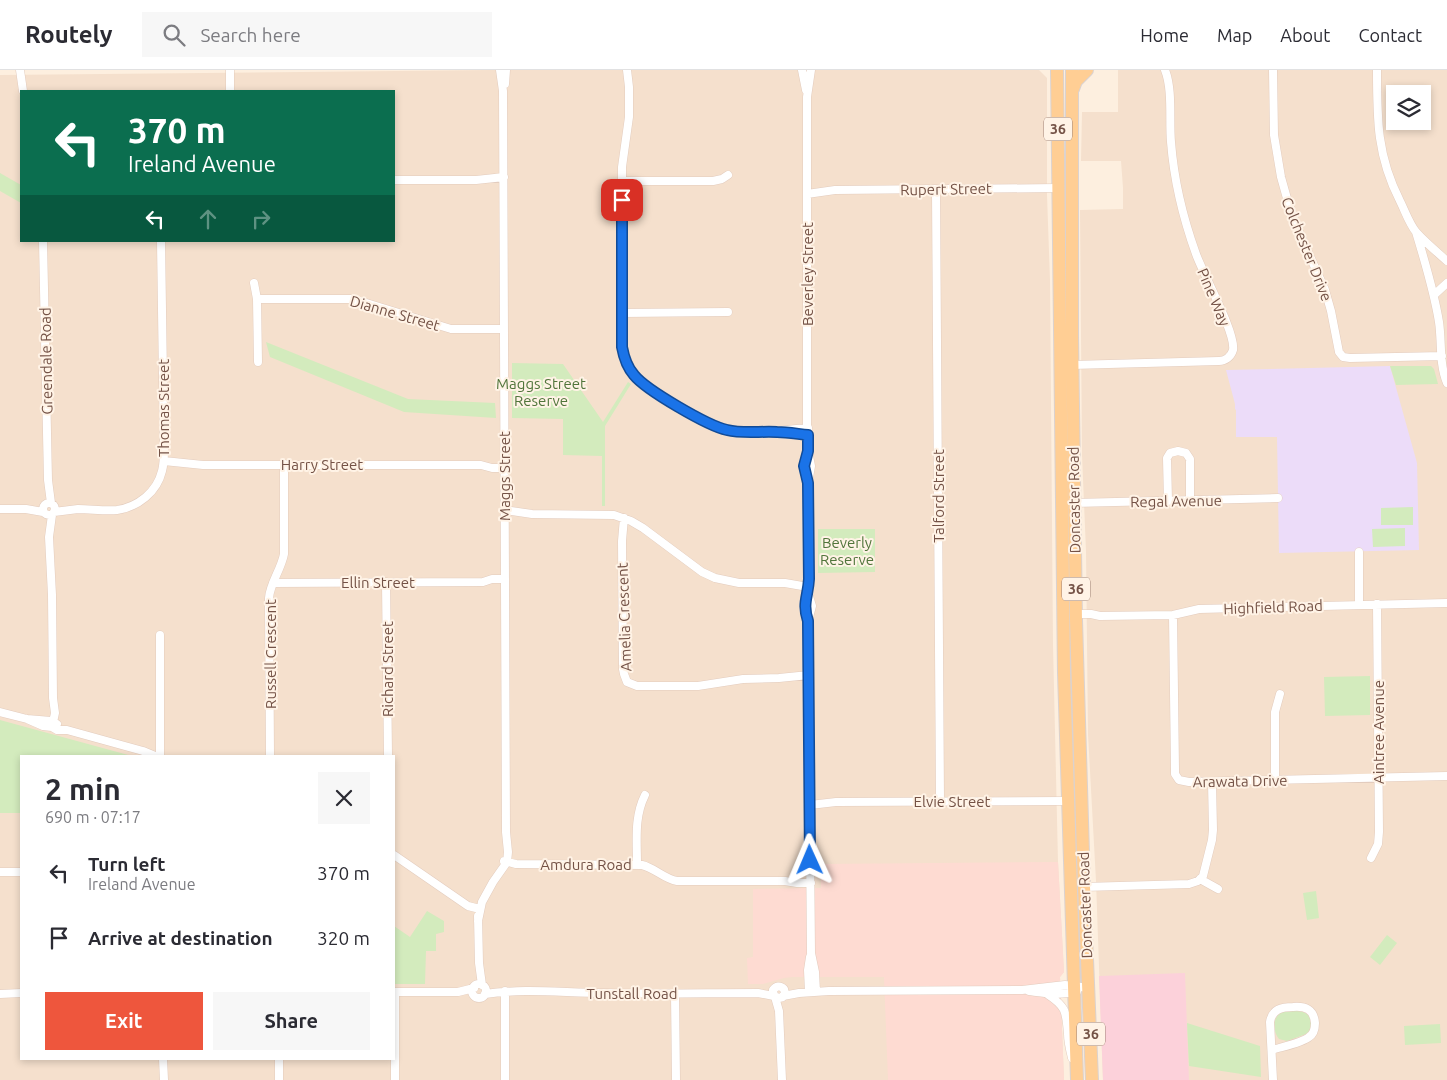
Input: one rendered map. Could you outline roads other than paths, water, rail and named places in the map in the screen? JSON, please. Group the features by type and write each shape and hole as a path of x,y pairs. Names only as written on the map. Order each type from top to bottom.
{"main road":[{"name":"Doncaster Road","path":"1057,70 1063,617 1067,801 1077,1080"},
{"name":"Doncaster Road","path":"1072,70 1072,365 1076,617 1092,1080"},
{"path":"1072,89 1076,81 1087,70"},
{"path":"1063,617 1076,617"}],"street":[{"path":"20,70 24,90"},
{"path":"24,90 26,70"},
{"path":"230,70 230,90"},
{"name":"Maggs Street","path":"500,70 503,91 504,180 504,582 506,832 508,852 504,864"},
{"name":"Maggs Street","path":"503,91 506,70"},
{"path":"627,70 629,117 622,161 622,347 625,360 634,376 644,385 716,427 734,431 808,432"},
{"path":"629,87 632,70"},
{"name":"Beverley Street","path":"802,70 807,97"},
{"name":"Beverley Street","path":"810,70 807,97 808,451 804,466 808,483 808,586 804,606 808,621 812,953 815,972 812,992"},
{"name":"Pine Way","path":"1072,365 1219,361 1227,359 1232,352 1229,329 1196,255 1181,208 1171,145 1169,82 1165,70"},
{"name":"Pine Way","path":"1169,82 1173,70"},
{"name":"Colchester Drive","path":"1273,70 1274,135 1281,177 1296,225 1318,271 1327,296 1339,352 1344,357 1350,358 1442,356"},
{"path":"1377,70 1378,127 1383,160 1396,194 1415,230 1434,295 1447,384"},
{"path":"622,181 713,180 722,179 728,175"},
{"path":"395,180 504,180"},
{"name":"Rupert Street","path":"807,190 1058,188"},
{"name":"Talford Street","path":"936,190 940,802"},
{"path":"1415,230 1447,261"},
{"name":"Greendale Road","path":"44,242 52,595 52,724"},
{"name":"Thomas Street","path":"0,509 120,509 138,502 149,494 158,482 163,471 164,461 161,242"},
{"path":"254,283 257,299 258,362"},
{"path":"1434,295 1447,283"},
{"name":"Dianne Street","path":"257,299 351,299 451,329 504,329"},
{"path":"622,313 728,312"},
{"path":"1168,501 1167,458 1172,452 1178,451 1186,453 1190,459 1190,501"},
{"name":"Harry Street","path":"164,461 203,465 504,465"},
{"name":"Russell Crescent","path":"270,755 269,604 270,590 282,564 284,554 284,464"},
{"name":"Regal Avenue","path":"1074,503 1278,498"},
{"path":"504,514 608,515 624,518 648,531 709,576 731,582 785,583 808,586"},
{"name":"Amelia Crescent","path":"624,518 622,541 623,669 627,682 637,686 698,686 748,679 809,678"},
{"path":"1359,552 1359,605"},
{"name":"Ellin Street","path":"273,583 483,582 492,579 504,582"},
{"name":"Richard Street","path":"386,582 388,755"},
{"name":"Highfield Road","path":"1076,617 1090,619 1100,616 1173,614 1199,609 1447,603"},
{"name":"Aintree Avenue","path":"1371,858 1376,850 1379,838 1377,604"},
{"name":"Arawata Drive","path":"1173,614 1175,774 1179,780 1186,782 1212,782 1447,776"},
{"path":"160,634 160,755"},
{"path":"1275,780 1275,712 1280,694"},
{"path":"0,712 27,719 43,726 52,724 57,730 67,730 153,755"},
{"path":"1084,887 1189,884 1195,883 1200,879 1204,873 1213,834 1212,782"},
{"path":"637,864 636,822 645,795"},
{"name":"Elvie Street","path":"810,802 1067,801"},
{"path":"395,856 468,906 479,909"},
{"path":"479,989 478,921 480,896 493,882 504,864"},
{"name":"Amdura Road","path":"504,864 637,864 646,866 669,879 677,881 811,881"},
{"path":"0,872 20,872"},
{"path":"1200,879 1218,889"},
{"name":"Tunstall Road","path":"395,992 458,992 479,989 505,991 779,994 1022,990 1049,986 1074,989 1089,988"},
{"name":"Tunstall Road","path":"1022,990 1047,994 1067,994 1074,989"},
{"path":"505,991 505,1080"},
{"path":"675,993 676,1080"},
{"path":"0,994 20,994"},
{"path":"779,994 782,1080"},
{"path":"1047,994 1061,1004 1066,1013 1068,1038 1077,1080"},
{"path":"1272,1050 1310,1037 1315,1027 1314,1017 1310,1010 1303,1006 1286,1007 1280,1008 1274,1013 1270,1022 1273,1080"},
{"path":"163,1060 164,1080"},
{"path":"279,1060 279,1080"},
{"path":"395,1060 395,1080"}],"park label":[{"name":"Maggs Street Reserve","path":"541,392"},
{"name":"Beverly Reserve","path":"847,550"}]}
